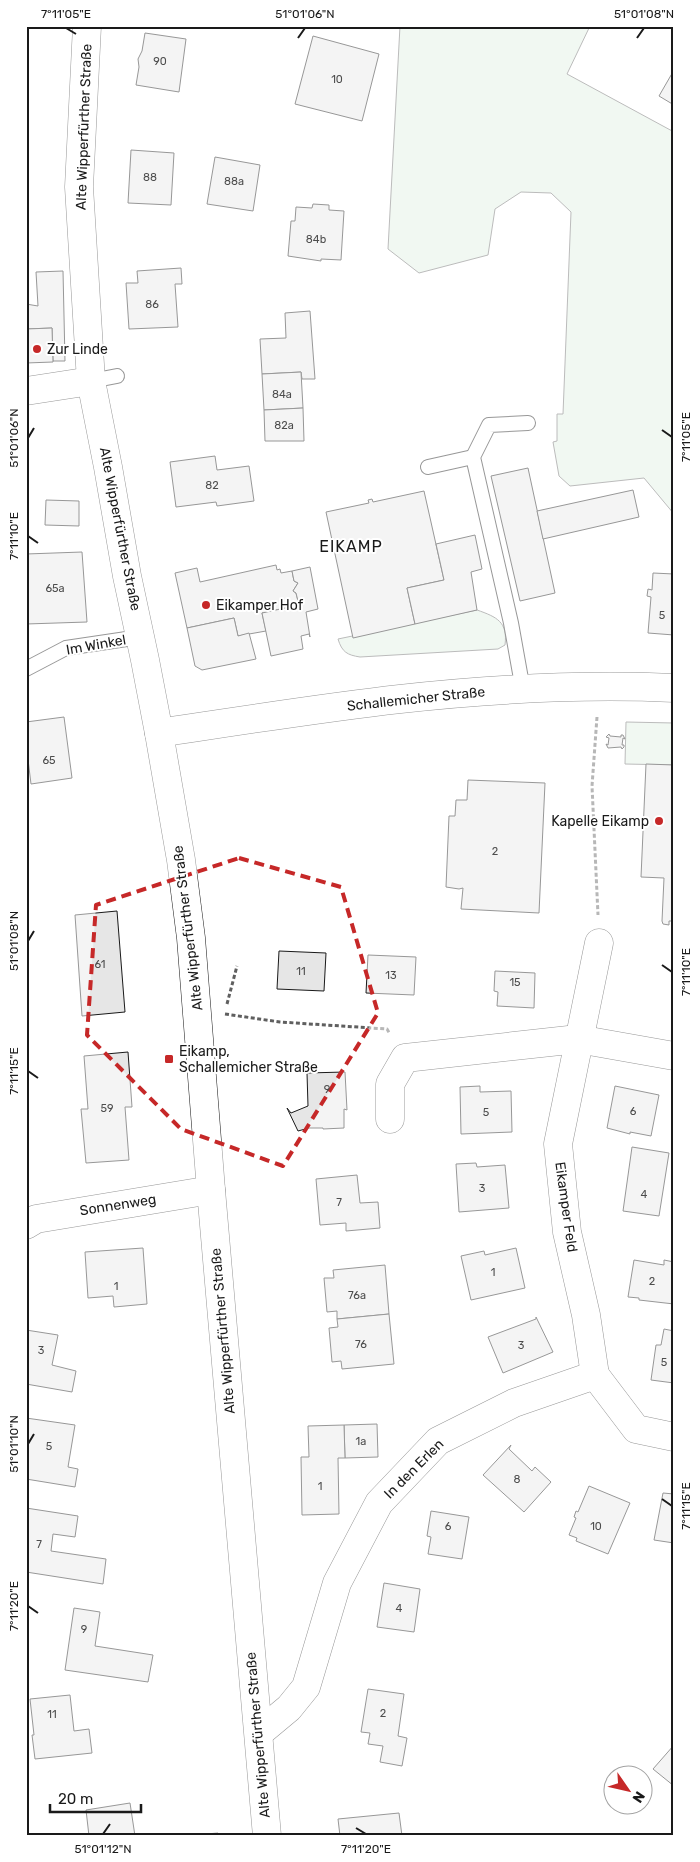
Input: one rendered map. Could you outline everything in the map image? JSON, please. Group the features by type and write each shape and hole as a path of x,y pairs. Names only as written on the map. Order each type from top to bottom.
{"street":[{"name":"Alte Wipperfürther Straße","path":"87,26 79,188 104,378 108,467 127,576 159,733 181,860 191,938 211,1190 259,1733 266,1836"},
{"path":"26,391 104,378"},
{"name":"Schallemicher Straße","path":"159,733 400,699 522,690 600,687 674,688"},
{"name":"Eikamper Feld","path":"595,1375 586,1315 567,1232 558,1144 599,943"},
{"path":"390,1119 390,1084 405,1058 578,1039 674,1056"},
{"name":"Sonnenweg","path":"26,1225 36,1218 211,1190"},
{"path":"595,1375 636,1429 674,1437"},
{"name":"In den Erlen","path":"259,1733 288,1708 306,1687 337,1583 379,1503 438,1441 514,1403 595,1375"}],"lane":[{"path":"522,690 511,624 473,457 489,425 528,423"},
{"path":"428,467 473,457"},
{"name":"Im Winkel","path":"26,669 66,648 140,637"}],"path":[{"path":"599,943 592,786 600,687"},
{"path":"237,966 225,1014 280,1022 387,1029 405,1058"}],"highlighted area":[{"path":"239,858 341,887 378,1013 283,1166 181,1129 87,1035 96,905"}],"green space":[{"path":"400,26 590,26 567,74 674,132 674,514 644,478 570,486 559,476 553,442 557,441 557,414 563,414 571,212 551,193 521,192 495,209 488,255 419,273 388,249"},
{"path":"477,610 490,615 500,622 505,631 505,645 498,649 360,657 346,652 341,647 338,639"},
{"path":"626,722 674,723 674,765 625,764"}],"building":[{"path":"145,33 186,39 179,92 136,85 139,67 138,59 142,51"},
{"path":"313,36 379,54 362,121 295,104"},
{"path":"674,70 674,105 659,96"},
{"path":"131,150 174,153 171,205 128,203"},
{"path":"215,157 260,165 253,211 207,204"},
{"path":"313,204 329,205 329,210 344,211 341,260 321,259 321,261 288,256 291,221 295,221 296,207 312,208"},
{"path":"181,268 182,284 175,284 178,327 129,329 126,283 138,283 137,271"},
{"path":"63,271 65,361 53,361 52,328 26,329 26,304 38,306 36,272"},
{"path":"310,311 315,379 302,379 301,372 262,374 260,339 286,338 285,313"},
{"path":"52,328 53,362 26,363 26,329"},
{"path":"301,372 303,408 264,410 262,374"},
{"path":"303,408 304,441 265,441 264,410"},
{"path":"215,456 217,470 249,466 254,501 217,506 216,502 176,507 170,462"},
{"path":"528,468 555,593 520,601 491,476"},
{"path":"633,490 639,517 543,539 537,511"},
{"path":"424,491 444,580 407,588 415,624 353,638 326,512 369,503 368,500 372,499 373,502"},
{"path":"46,500 79,501 79,526 45,525"},
{"path":"475,535 482,569 471,572 477,610 415,624 407,588 444,580 436,544"},
{"path":"82,552 87,622 26,624 26,554"},
{"path":"276,565 277,570 280,569 281,573 292,571 294,581 298,583 293,591 296,593 299,605 262,613 266,631 238,636 234,618 187,628 175,573 197,568 200,582"},
{"path":"310,567 318,609 306,612 310,637 309,634 301,636 303,649 271,656 262,613 299,605 296,593 293,591 298,583 294,581 292,571"},
{"path":"653,573 674,574 674,635 648,633 651,597 647,596 648,589 652,590"},
{"path":"234,618 238,636 249,633 256,659 202,670 195,666 187,628"},
{"path":"64,717 72,778 31,784 26,743 26,722"},
{"path":"609,734 610,736 621,737 623,735 625,739 623,738 622,745 624,747 622,749 621,747 608,748 606,744 608,745 609,738 606,737"},
{"name":"Kapelle Eikamp","path":"646,764 674,765 674,921 669,921 669,925 663,924 662,921 664,878 641,877"},
{"path":"468,780 545,783 539,913 461,909 463,888 446,887 449,816 455,816 456,800 467,800"},
{"path":"117,911 125,1012 82,1016 75,915"},
{"path":"279,951 326,953 324,991 277,989"},
{"path":"368,955 416,957 414,995 366,993"},
{"path":"495,971 535,973 534,1008 497,1006 498,992 494,991"},
{"path":"128,1052 132,1107 125,1107 129,1160 86,1163 81,1109 88,1109 84,1056"},
{"path":"345,1072 347,1110 344,1109 344,1128 309,1128 298,1131 287,1108 291,1113 308,1106 307,1073"},
{"path":"480,1086 480,1092 511,1091 512,1132 461,1134 460,1087"},
{"path":"615,1086 659,1095 651,1136 630,1132 630,1134 607,1128"},
{"path":"632,1147 669,1153 659,1216 623,1211"},
{"path":"476,1163 477,1167 505,1165 509,1208 459,1212 456,1164"},
{"path":"357,1175 360,1203 378,1202 380,1228 346,1231 346,1223 320,1225 316,1179"},
{"path":"143,1248 147,1304 114,1307 113,1296 88,1298 85,1252"},
{"path":"516,1248 525,1288 471,1300 461,1256 484,1251 485,1255"},
{"path":"634,1260 664,1265 664,1260 674,1262 674,1304 628,1297"},
{"path":"385,1265 389,1314 337,1319 337,1311 327,1312 324,1278 334,1278 333,1270"},
{"path":"389,1314 394,1364 342,1369 341,1361 332,1362 329,1328 338,1327 337,1319"},
{"path":"536,1317 553,1352 503,1373 488,1337 536,1319"},
{"path":"664,1329 674,1331 674,1383 651,1380 656,1345 661,1345"},
{"path":"26,1330 58,1335 52,1365 76,1371 72,1392 26,1384"},
{"path":"26,1418 75,1425 68,1467 78,1469 75,1487 26,1479"},
{"path":"377,1424 378,1457 345,1458 344,1425"},
{"path":"344,1425 345,1458 338,1458 339,1514 302,1515 301,1457 309,1457 308,1426"},
{"path":"511,1445 509,1449 532,1471 535,1467 551,1482 524,1512 483,1475"},
{"path":"589,1486 630,1503 608,1554 576,1541 577,1538 569,1535 576,1518 574,1517 576,1511 578,1512"},
{"path":"663,1493 674,1494 674,1543 654,1540"},
{"path":"26,1508 78,1516 75,1537 53,1534 51,1551 106,1559 103,1584 26,1572"},
{"path":"431,1511 469,1517 462,1559 428,1554 431,1537 427,1536"},
{"path":"384,1583 420,1589 414,1632 377,1627"},
{"path":"74,1608 100,1612 95,1646 153,1655 148,1682 65,1670"},
{"path":"368,1689 404,1694 398,1736 407,1738 402,1766 380,1762 383,1746 368,1744 370,1733 361,1732"},
{"path":"70,1695 74,1731 89,1729 92,1753 35,1759 30,1699"},
{"path":"674,1745 674,1786 653,1769"},
{"path":"130,1803 135,1836 89,1836 86,1810"},
{"path":"399,1813 402,1836 340,1836 338,1819"},
{"path":"218,1833 218,1836 182,1836"}],"place":[{"name":"Zur Linde","path":"37,349"},
{"name":"Eikamper Hof","path":"206,605"},
{"name":"Kapelle Eikamp","path":"659,821"},
{"name":"Eikamp, Schallemicher Straße","path":"169,1059"}],"district":[{"name":"EIKAMP","path":"351,546"}]}
